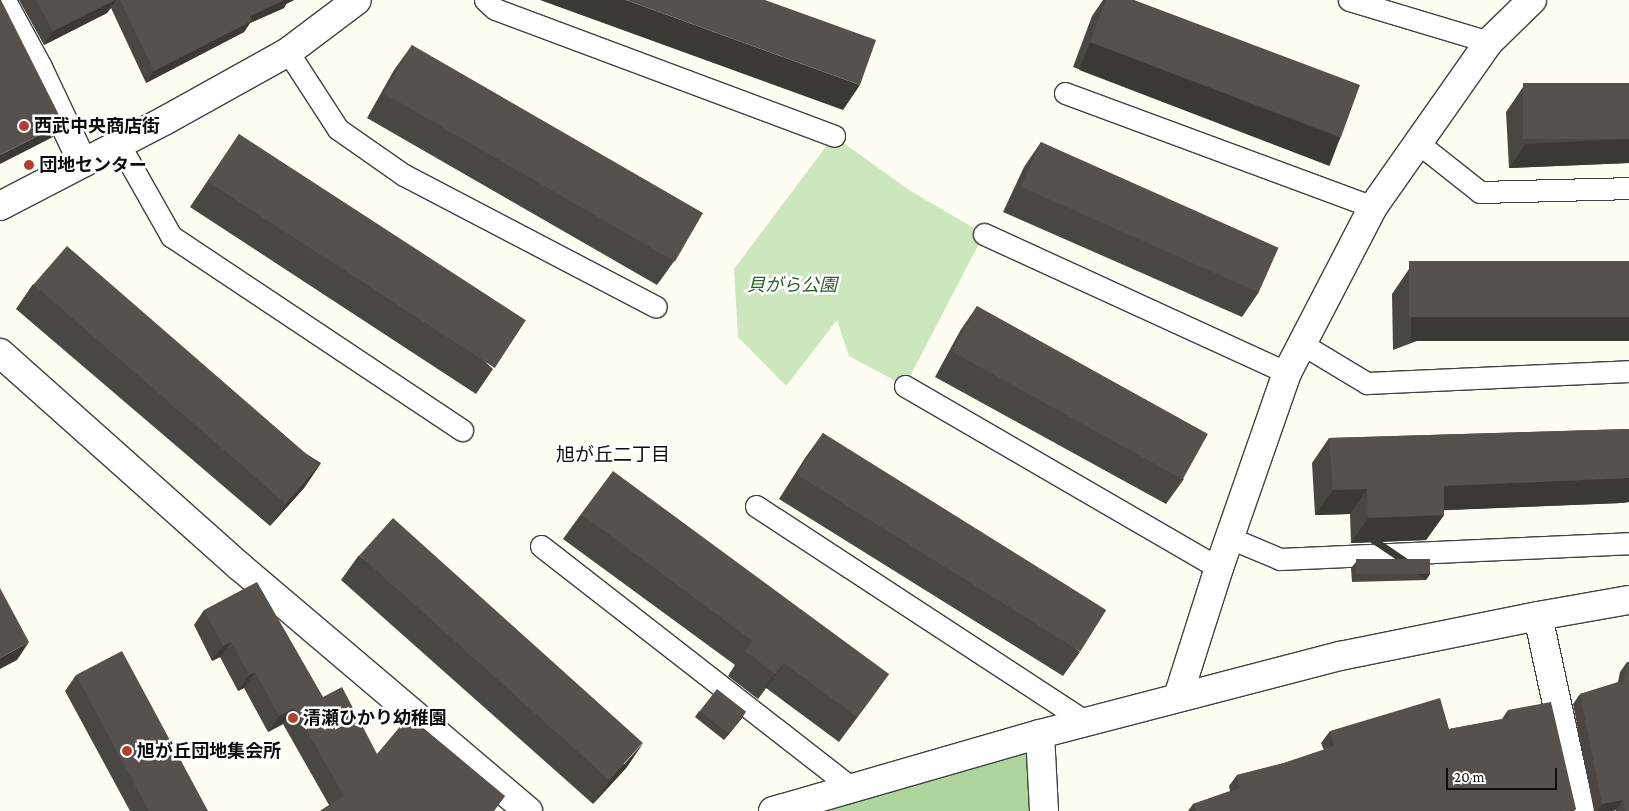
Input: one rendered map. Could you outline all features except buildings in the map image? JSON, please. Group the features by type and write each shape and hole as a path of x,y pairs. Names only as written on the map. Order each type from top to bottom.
{"street":[{"path":"1,0 38,68 83,163"},
{"path":"0,206 288,52 357,0"},
{"path":"1178,697 1219,568 1287,373 1373,207 1489,42 1532,0"},
{"path":"0,353 240,566 528,811"},
{"path":"773,811 1040,734 1340,656 1538,616 1629,600"},
{"path":"1538,616 1580,811"},
{"path":"1040,734 1044,811"}],"lane":[{"path":"485,0 495,9 834,136"},
{"path":"1349,0 1489,42"},
{"path":"288,52 338,129 382,160 404,175 656,307"},
{"path":"1066,93 1373,207"},
{"path":"1418,143 1480,192 1629,188"},
{"path":"119,144 171,236 462,430"},
{"path":"984,234 1287,373"},
{"path":"1302,344 1367,383 1629,371"},
{"path":"905,386 1219,568"},
{"path":"756,506 1088,723"},
{"path":"1230,538 1280,559 1629,544"},
{"path":"541,546 852,788"}],"green space":[{"name":"貝がら公園","path":"834,136 909,190 984,234 905,386 849,356 837,320 786,386 738,337 734,269"},
{"path":"1040,734 1044,811 773,811"}],"place":[{"name":"西武中央商店街","path":"24,126"},
{"name":"団地センター","path":"29,165"},
{"name":"清瀬ひかり幼稚園","path":"293,718"},
{"name":"旭が丘団地集会所","path":"127,751"}],"district":[{"name":"旭が丘二丁目","path":"613,455"}]}
